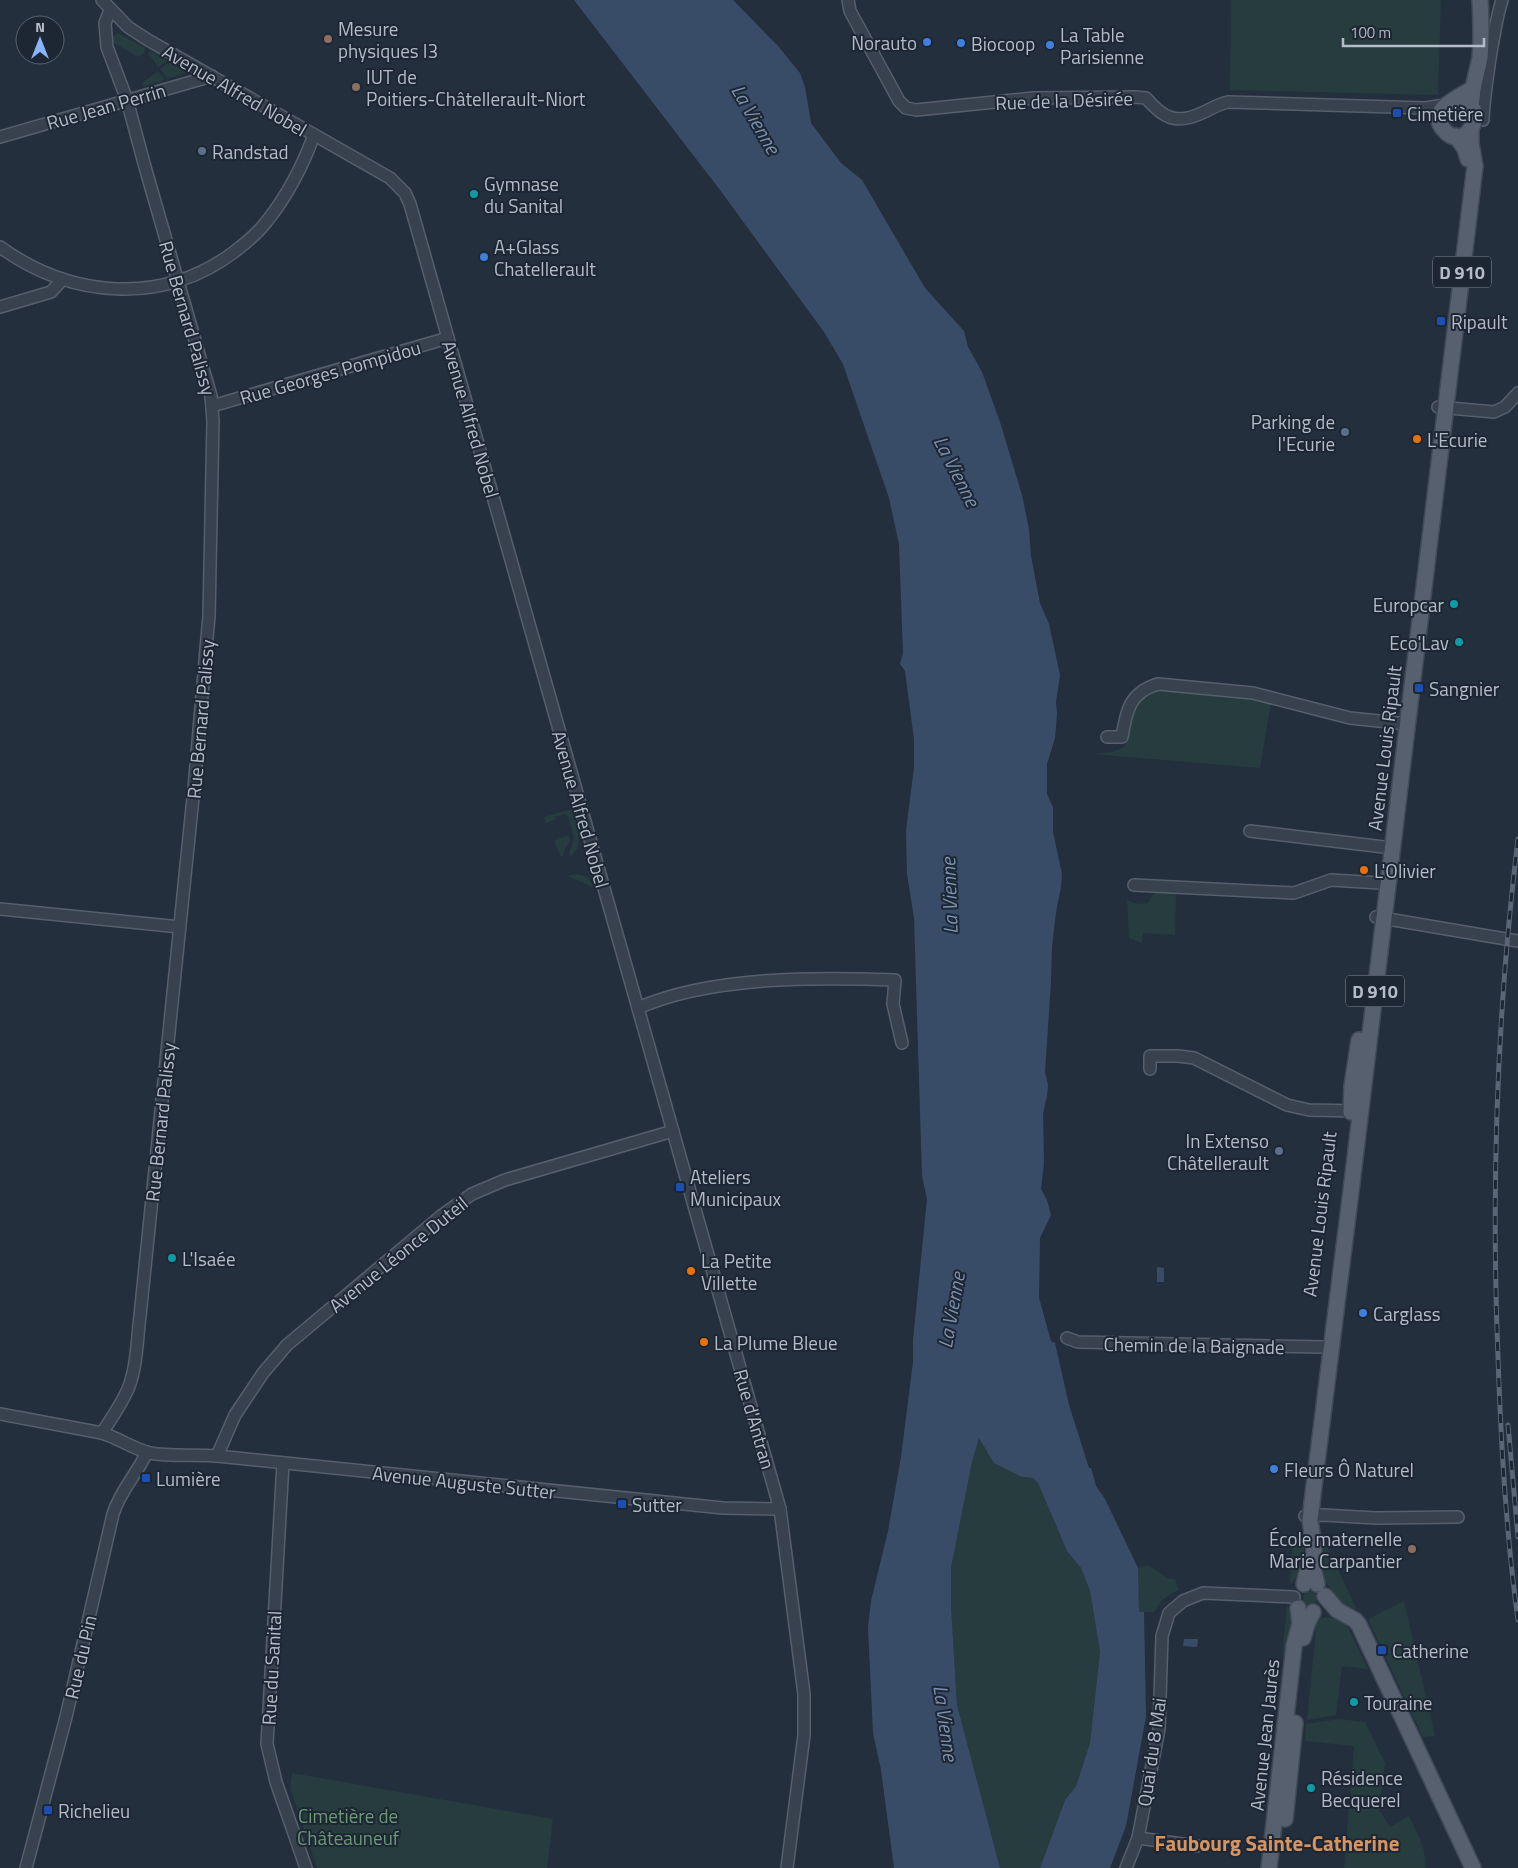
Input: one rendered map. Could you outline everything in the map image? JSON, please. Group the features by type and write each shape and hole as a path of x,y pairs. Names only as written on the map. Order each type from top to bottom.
{"main road":[{"path":"1472,90 1449,103 1440,112 1440,122 1446,132 1456,136 1465,134 1471,130 1475,119 1472,108 1472,90 1476,81 1480,57 1480,0"},
{"path":"1449,103 1464,102 1472,108"},
{"name":"D 910","path":"1442,411 1475,166 1471,130"},
{"name":"D 910","path":"1442,411 1468,165 1466,152 1456,136"},
{"name":"Avenue Louis Ripault","path":"1307,1516 1355,1111 1352,1086 1380,917 1442,411"},
{"name":"Avenue Louis Ripault","path":"1380,917 1380,883 1388,848"},
{"name":"Avenue Louis Ripault","path":"1316,1597 1309,1568 1310,1548 1305,1486 1355,1111"},
{"path":"1316,1597 1304,1612 1296,1602 1297,1589 1316,1597 1332,1604 1359,1625 1474,1868"},
{"name":"Avenue Jean Jaurès","path":"1279,1868 1289,1788 1303,1638 1316,1597"},
{"name":"Avenue Jean Jaurès","path":"1269,1868 1294,1646 1300,1623 1296,1602"}],"street":[{"name":"Avenue Alfred Nobel","path":"102,0 109,5 128,27 390,178 405,193 410,204 630,981"},
{"name":"Rue de la Désirée","path":"848,0 850,11 899,101 906,108 916,110 1034,98 1135,97 1146,98 1158,112 1164,116 1176,119 1200,114 1228,102 1425,108 1449,103"},
{"path":"1483,120 1488,72 1498,12 1502,0"},
{"name":"Rue Bernard Palissy","path":"102,1433 128,1389 135,1363 180,927 209,616 212,406 178,281 144,167 127,100 107,47 105,22 109,5"},
{"name":"Rue Jean Perrin","path":"0,137 212,76"},
{"path":"1425,108 1440,122"},
{"path":"0,247 38,270 62,280 90,286 132,289 155,287 178,281 224,259 266,223 283,200 314,135"},
{"path":"0,307 51,292 62,280"},
{"name":"Rue Georges Pompidou","path":"212,406 448,338"},
{"path":"1442,411 1494,412 1505,407 1518,393"},
{"path":"1107,737 1122,737 1126,714 1134,700 1145,688 1158,684 1253,693 1350,718 1403,724"},
{"name":"Avenue Louis Ripault","path":"1250,831 1388,848"},
{"path":"1134,885 1294,893 1331,880 1380,883"},
{"path":"0,909 180,927"},
{"path":"1380,917 1518,941"},
{"path":"638,1008 669,997 729,985 828,978 895,980 893,1004 902,1043"},
{"name":"Rue d'Antran","path":"630,981 780,1509 805,1714 787,1868"},
{"path":"1150,1069 1150,1056 1190,1057 1287,1105 1309,1110 1355,1111"},
{"name":"Avenue Léonce Duteil","path":"217,1456 235,1415 260,1377 282,1350 440,1216 472,1194 505,1180 673,1131"},
{"name":"Chemin de la Baignade","path":"1067,1338 1078,1342 1323,1347"},
{"path":"0,1414 102,1433 147,1452"},
{"name":"Avenue Auguste Sutter","path":"147,1452 217,1456 723,1508 780,1509"},
{"name":"Rue du Pin","path":"26,1868 66,1717 113,1514 121,1495 138,1470 147,1452"},
{"name":"Rue du Sanital","path":"283,1463 267,1744 276,1782 306,1868"},
{"path":"1307,1516 1323,1514 1376,1518 1458,1517"},
{"name":"Quai du 8 Mai","path":"1126,1868 1138,1838 1159,1729 1162,1636 1169,1613 1191,1597 1202,1593 1296,1602"},
{"path":"1138,1838 1197,1846"}],"green space":[{"path":"1231,0 1441,0 1438,95 1230,90"},
{"path":"118,33 145,48 144,53 138,57 114,43 112,37"},
{"path":"150,51 167,61 158,67 148,53"},
{"path":"169,62 187,72 168,79 160,69"},
{"path":"158,71 165,80 144,86 142,83"},
{"path":"1155,690 1251,698 1271,703 1260,768 1093,754 1112,752 1124,747 1135,708 1139,701"},
{"path":"572,809 579,840 578,846 571,857 569,853 574,838 568,816 564,814 546,823 544,817"},
{"path":"568,835 570,841 561,857 554,841"},
{"path":"576,874 588,877 595,888 567,876"},
{"path":"1155,891 1176,892 1175,935 1143,933 1142,943 1129,938 1127,900 1137,904 1148,903"},
{"path":"978,1438 981,1439 987,1452 1022,1477 1033,1478 1038,1483 1067,1551 1081,1568 1090,1591 1100,1652 1090,1743 1076,1786 1065,1800 1040,1868 1000,1868 957,1705 951,1606 951,1568"},
{"path":"1319,1523 1322,1535 1355,1609 1340,1603 1320,1573 1317,1525"},
{"path":"1294,1532 1301,1545 1304,1544 1304,1564 1291,1563"},
{"path":"1148,1565 1169,1579 1175,1579 1179,1590 1165,1598 1154,1612 1139,1612 1138,1568"},
{"path":"1291,1568 1303,1569 1298,1577 1289,1585"},
{"path":"1310,1591 1315,1593 1317,1598 1315,1603 1310,1605 1305,1603 1303,1598 1305,1593"},
{"path":"1404,1601 1435,1736 1423,1737 1369,1621 1370,1618"},
{"path":"1287,1605 1292,1615 1293,1623 1282,1656"},
{"path":"1323,1617 1338,1619 1347,1625 1368,1669 1342,1666 1336,1715 1307,1720 1316,1630 1311,1629 1316,1621"},
{"path":"1339,1719 1365,1722 1385,1763 1379,1810 1390,1827 1409,1816 1423,1847 1425,1868 1344,1868 1354,1746 1305,1741 1306,1724"},
{"name":"Cimetière de Châteauneuf","path":"292,1773 553,1819 547,1868 317,1868 290,1788"}],"water":[{"name":"La Vienne","path":"574,0 733,0 778,46 800,73 805,87 811,123 841,163 862,180 925,288 964,331 968,347 982,372 1000,422 1022,495 1040,603 1049,624 1060,675 1056,702 1055,738 1047,764 1047,794 1053,807 1053,832 1062,874 1052,947 1045,1072 1048,1085 1043,1114 1044,1163 1041,1189 1047,1200 1051,1215 1040,1238 1039,1298 1051,1341 1055,1343 1069,1405 1089,1468 1091,1468 1096,1486 1105,1499 1138,1568 1139,1612 1144,1612 1146,1716 1126,1826 1110,1868 1040,1868 1065,1800 1076,1786 1090,1743 1100,1652 1090,1591 1081,1568 1067,1551 1038,1483 1033,1478 1022,1477 994,1463 979,1438 972,1462 951,1568 951,1606 957,1705 1000,1868 894,1868 881,1770 873,1733 868,1627 871,1601 888,1531 901,1457 913,1362 913,1340 927,1199 922,1176 914,918 907,874 906,831 914,767 914,739 905,671 900,664 903,653 899,544 889,498 843,364 824,332 720,190"},
{"path":"1157,1267 1164,1268 1164,1282 1157,1282"},
{"path":"1184,1639 1198,1639 1197,1647 1183,1646"}],"railway":[{"path":"1518,839 1505,968 1497,1098 1495,1228 1502,1456 1510,1555 1518,1620"},
{"path":"1508,1425 1518,1537"}],"place":[{"name":"Mesure physiques I3","path":"328,39"},
{"name":"Norauto","path":"927,42"},
{"name":"Biocoop","path":"961,43"},
{"name":"La Table Parisienne","path":"1050,45"},
{"name":"IUT de Poitiers-Châtellerault-Niort","path":"356,87"},
{"name":"Cimetière","path":"1397,113"},
{"name":"Randstad","path":"202,151"},
{"name":"Gymnase du Sanital","path":"474,194"},
{"name":"A+Glass Chatellerault","path":"484,257"},
{"name":"Ripault","path":"1441,321"},
{"name":"Parking de l'Ecurie","path":"1345,432"},
{"name":"L'Ecurie","path":"1417,439"},
{"name":"Europcar","path":"1454,604"},
{"name":"Eco'Lav","path":"1459,642"},
{"name":"Sangnier","path":"1419,688"},
{"name":"L'Olivier","path":"1364,870"},
{"name":"In Extenso Châtellerault","path":"1279,1151"},
{"name":"Ateliers Municipaux","path":"680,1187"},
{"name":"L'Isaée","path":"172,1258"},
{"name":"La Petite Villette","path":"691,1271"},
{"name":"Carglass","path":"1363,1313"},
{"name":"La Plume Bleue","path":"704,1342"},
{"name":"Fleurs Ô Naturel","path":"1274,1469"},
{"name":"Lumière","path":"146,1478"},
{"name":"Sutter","path":"622,1504"},
{"name":"École maternelle Marie Carpantier","path":"1412,1549"},
{"name":"Catherine","path":"1382,1650"},
{"name":"Touraine","path":"1354,1702"},
{"name":"Résidence Becquerel","path":"1311,1788"},
{"name":"Richelieu","path":"48,1810"}],"district":[{"name":"Faubourg Sainte-Catherine","path":"1277,1843"}]}
